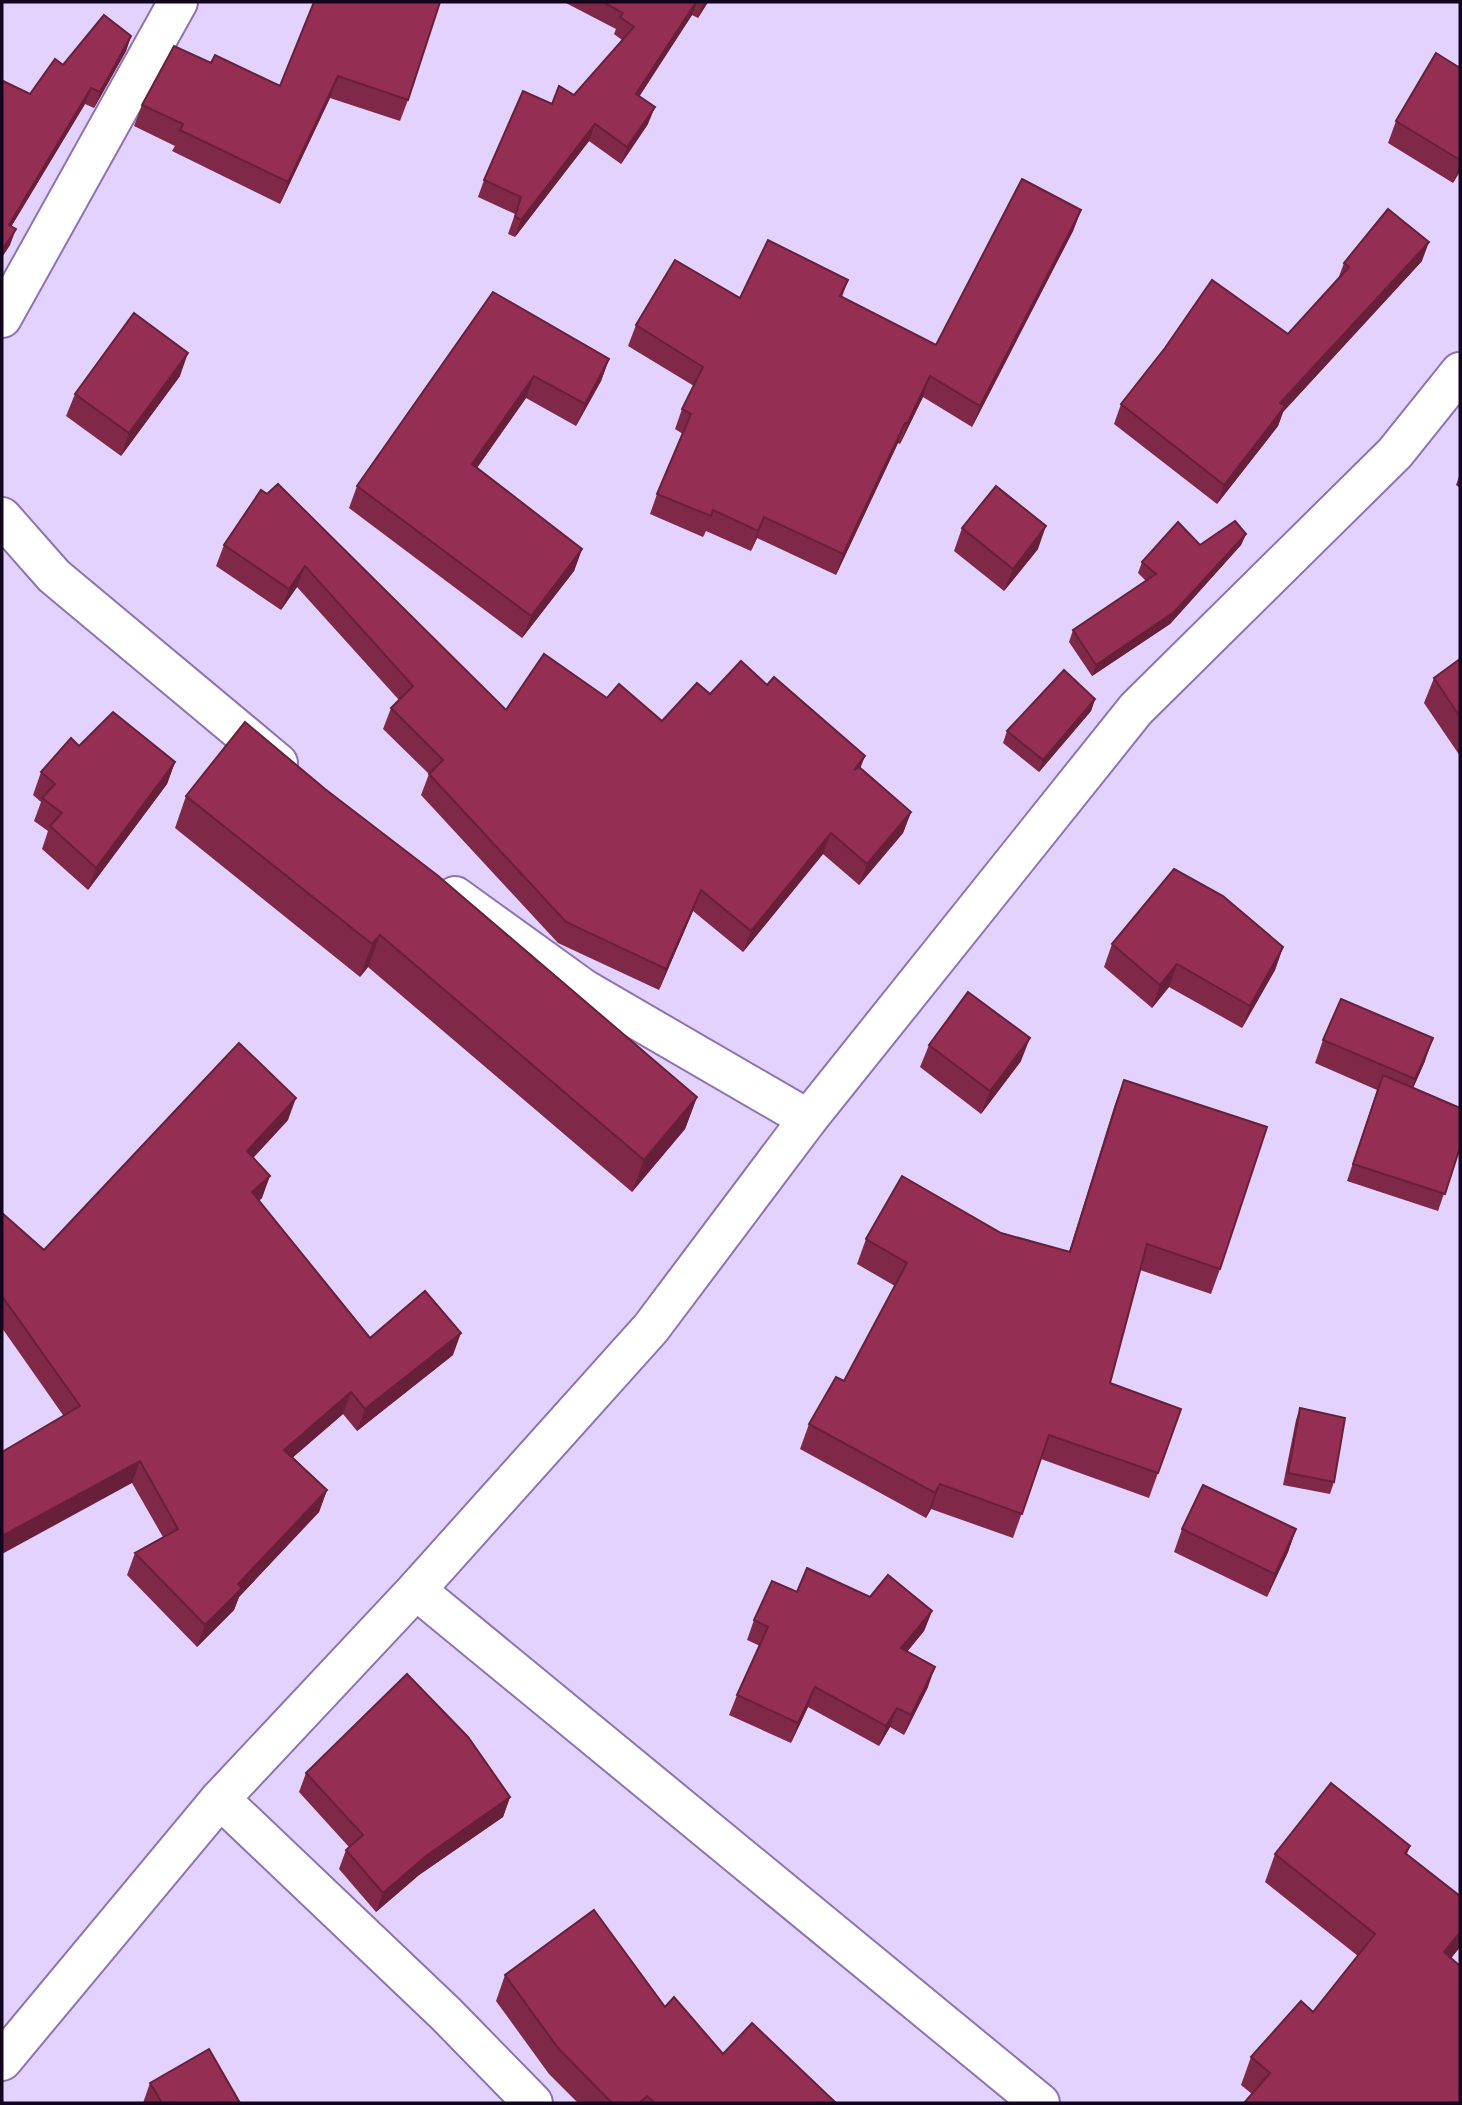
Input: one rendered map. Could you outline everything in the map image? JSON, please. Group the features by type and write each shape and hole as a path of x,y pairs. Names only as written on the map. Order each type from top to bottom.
{"street":[{"path":"2,318 178,2"},
{"path":"2,2061 220,1800 416,1590 651,1328 808,1119 1136,709 1395,453 1460,372"},
{"path":"2,517 54,576 306,786"},
{"path":"428,876 584,989 808,1119"},
{"path":"416,1590 1040,2103"},
{"path":"220,1800 446,2014 533,2103"}],"building":[{"path":"314,2 440,2 408,100 338,76 288,182 180,130 183,124 142,105 174,46 211,63 215,55 280,86"},
{"path":"603,2 696,2 636,94 655,107 627,147 595,124 521,220 515,217 521,197 484,180 523,91 552,104 559,86 574,95 634,27 620,17 623,13"},
{"path":"104,15 131,36 100,92 91,88 9,225 16,229 2,250 3,81 30,94 55,59 63,65"},
{"path":"1436,53 1460,68 1460,160 1396,121"},
{"path":"1022,179 1081,210 980,406 930,376 843,554 764,517 758,531 713,510 711,516 657,494 691,414 682,409 703,367 636,325 675,260 740,298 768,240 848,280 840,296 936,345"},
{"path":"1388,209 1429,242 1280,403 1285,406 1224,485 1121,404 1165,348 1212,280 1288,334 1349,267 1344,263"},
{"path":"493,292 609,359 585,404 534,376 472,464 582,549 531,616 357,486"},
{"path":"134,313 188,353 129,433 75,394"},
{"path":"278,484 506,710 544,654 607,698 619,684 662,721 697,683 710,694 741,661 767,685 774,677 865,756 854,770 859,767 911,812 867,864 831,833 751,931 701,890 666,969 566,922 429,774 443,760 391,708 413,686 305,566 289,589 224,545 261,490 267,494"},
{"path":"996,486 1046,526 1013,569 962,528"},
{"path":"1235,521 1246,534 1174,612 1096,665 1073,630 1156,574 1142,562 1178,522 1200,545"},
{"path":"1460,659 1460,717 1434,678"},
{"path":"1064,670 1095,699 1043,760 1007,731"},
{"path":"113,712 175,762 96,868 50,826 62,813 42,798 55,784 41,772 71,738 79,746"},
{"path":"245,722 325,789 437,875 697,1097 644,1160 380,935 372,944 186,796"},
{"path":"1174,869 1223,896 1283,947 1250,1006 1177,964 1160,985 1112,944"},
{"path":"968,992 1030,1038 990,1091 929,1045"},
{"path":"1341,999 1433,1038 1415,1079 1323,1040"},
{"path":"239,1043 296,1098 247,1151 270,1176 252,1192 370,1338 425,1291 461,1333 365,1409 351,1392 284,1450 327,1490 238,1584 242,1588 205,1625 135,1553 178,1529 140,1461 2,1536 2,1452 80,1406 2,1296 2,1213 44,1250"},
{"path":"1383,1075 1460,1108 1460,1147 1445,1194 1353,1164"},
{"path":"1124,1080 1267,1127 1220,1269 1147,1244 1110,1383 1181,1409 1158,1473 1049,1435 1022,1514 940,1484 935,1493 809,1424 836,1377 844,1381 907,1263 866,1239 902,1176 1001,1233 1070,1252"},
{"path":"1300,1408 1345,1418 1334,1482 1288,1473"},
{"path":"1203,1485 1296,1529 1275,1574 1182,1529"},
{"path":"807,1568 870,1597 888,1575 932,1611 901,1648 935,1667 911,1715 897,1708 886,1726 815,1687 798,1723 737,1695 768,1627 754,1620 772,1581 797,1592"},
{"path":"407,1674 468,1737 510,1797 426,1856 383,1893 346,1850 363,1835 306,1773"},
{"path":"1331,1783 1410,1846 1405,1853 1460,1896 1460,1932 1444,1952 1460,1966 1460,2103 1244,2103 1270,2073 1251,2057 1301,2001 1313,2012 1375,1934 1275,1854"},
{"path":"594,1910 665,2007 674,1997 723,2054 752,2023 836,2103 655,2103 647,2096 639,2103 612,2103 558,2048 505,1975"},
{"path":"209,2049 240,2103 162,2103 150,2083"}]}
